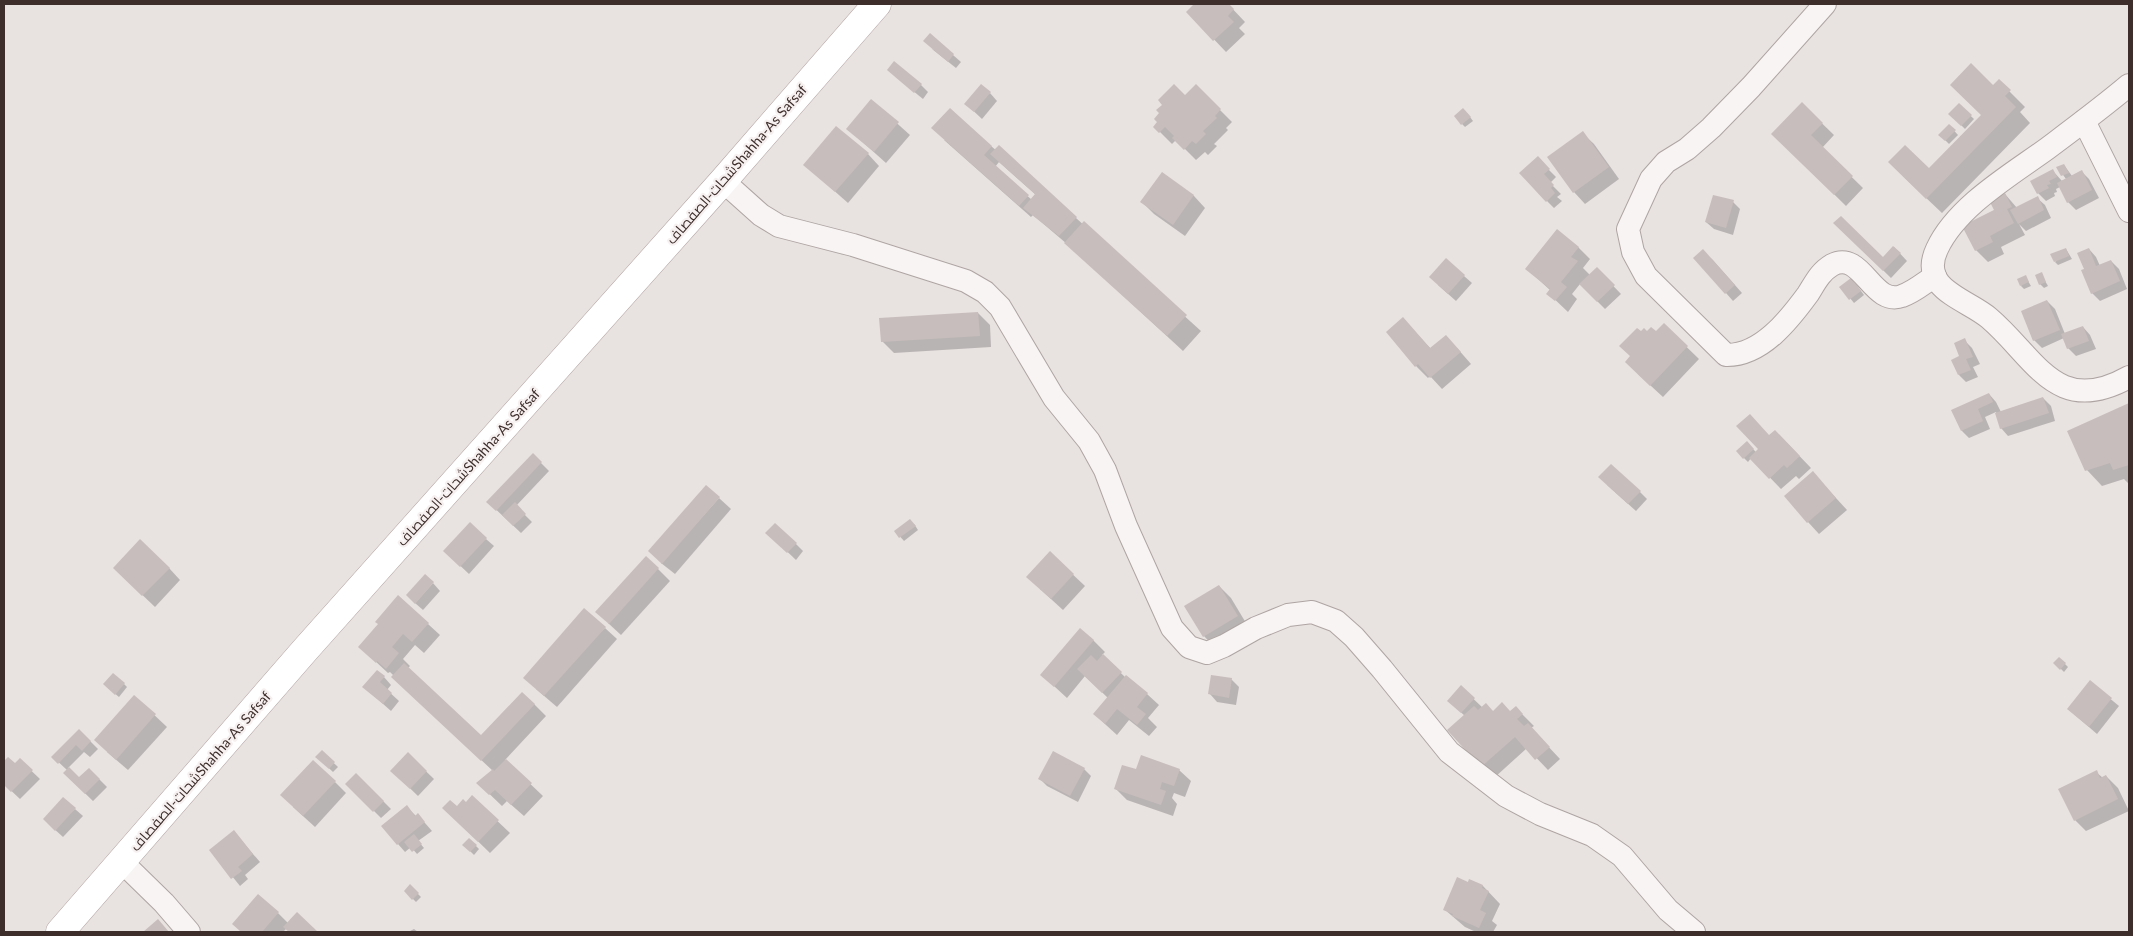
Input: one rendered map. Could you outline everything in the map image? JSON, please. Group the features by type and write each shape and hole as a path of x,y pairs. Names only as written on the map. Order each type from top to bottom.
{"main road":[{"name":"شحات-الصفصافShahha-As Safsaf","path":"60,932 311,643 723,181 877,4"}],"street":[{"path":"1825,4 1711,128 1687,149 1666,162 1651,179 1628,229 1633,252 1646,276 1726,355 1738,355 1752,350 1776,331 1792,316 1823,271 1834,264 1846,262 1856,267 1880,292 1890,296 1901,297 1934,276"},
{"path":"2129,85 2084,121 1986,193 1958,218 1937,249 1933,264 1934,276 1942,287 1988,317 2039,372 2058,384 2079,390 2098,390 2114,385 2129,377"},
{"path":"2084,121 2129,210"},
{"path":"723,181 761,215 779,226 853,246 966,281 985,292 1000,307 1054,398 1089,442 1105,470 1126,526 1172,628 1189,646 1207,653 1256,628 1288,615 1312,612 1336,621 1354,637 1382,669 1449,752 1506,796 1540,814 1592,835 1622,856 1668,910 1694,932"},
{"path":"121,861 164,903 189,932"}],"building":[{"path":"1194,4 1229,4 1234,9 1228,16 1234,22 1213,41 1186,12"},
{"path":"930,33 954,54 948,62 923,41"},
{"path":"894,61 922,84 914,93 887,70"},
{"path":"1971,63 1993,85 1999,79 2011,90 2005,96 2016,107 1926,199 1888,162 1905,145 1929,168 1981,115 1950,85"},
{"path":"981,84 991,92 974,112 964,104"},
{"path":"1174,84 1185,95 1196,84 1221,109 1215,116 1217,118 1203,131 1206,134 1196,144 1192,141 1184,150 1172,138 1174,136 1165,127 1159,133 1153,127 1157,122 1154,119 1159,113 1156,110 1162,105 1158,100"},
{"path":"871,99 899,122 874,152 846,129"},
{"path":"1802,102 1823,123 1811,135 1853,176 1834,195 1771,134"},
{"path":"1959,103 1972,115 1961,126 1948,114"},
{"path":"950,108 992,146 984,155 1029,195 1019,206 931,128"},
{"path":"1463,108 1471,117 1461,125 1454,116"},
{"path":"1949,124 1956,130 1945,141 1938,135"},
{"path":"836,126 869,153 835,192 803,165"},
{"path":"1583,131 1609,167 1573,193 1547,157"},
{"path":"999,145 1077,217 1059,236 1023,208 1035,194 990,154"},
{"path":"1538,156 1550,169 1544,174 1554,185 1551,188 1555,193 1546,202 1519,173"},
{"path":"2064,164 2069,173 2061,176 2056,167"},
{"path":"2053,169 2057,177 2049,181 2051,184 2047,185 2049,188 2037,194 2030,181"},
{"path":"2082,170 2092,190 2067,203 2057,183"},
{"path":"1162,172 1194,195 1173,225 1140,202"},
{"path":"2005,193 2012,207 2007,209 2014,223 1990,236 1993,242 1975,251 1962,226 1994,210 1989,200"},
{"path":"1713,195 1734,200 1726,228 1705,222"},
{"path":"2038,196 2044,210 2018,224 2010,210"},
{"path":"1841,216 1883,257 1893,246 1901,253 1883,271 1833,223"},
{"path":"1084,221 1187,315 1167,336 1064,243"},
{"path":"1557,229 1579,247 1571,257 1578,261 1561,282 1567,287 1555,301 1546,294 1550,289 1525,269"},
{"path":"2066,248 2069,256 2054,262 2050,254"},
{"path":"2089,248 2096,266 2111,260 2120,281 2091,294 2081,270 2084,269 2077,253"},
{"path":"1703,249 1735,285 1725,294 1693,258"},
{"path":"1446,258 1465,275 1448,294 1429,277"},
{"path":"1597,267 1615,285 1597,302 1579,284"},
{"path":"2042,272 2046,282 2039,285 2035,275"},
{"path":"2026,275 2029,282 2020,286 2017,279"},
{"path":"1851,278 1861,291 1849,300 1839,287"},
{"path":"2047,300 2060,330 2033,341 2021,311"},
{"path":"978,312 980,336 881,342 879,318"},
{"path":"1403,317 1430,348 1446,335 1461,352 1430,378 1418,364 1415,367 1386,332"},
{"path":"1664,323 1688,346 1650,386 1625,362 1630,356 1619,346 1637,328 1641,331 1644,328 1647,331 1651,327 1656,331"},
{"path":"2083,326 2089,341 2067,349 2061,334"},
{"path":"1965,338 1973,357 1966,359 1971,370 1958,375 1951,360 1959,356 1954,343"},
{"path":"1989,393 1993,402 1978,409 1983,421 1961,431 1951,410"},
{"path":"2043,397 2049,413 2000,429 1995,413"},
{"path":"2129,403 2129,465 2113,470 2110,463 2085,471 2067,431"},
{"path":"1750,414 1769,435 1775,430 1800,456 1787,468 1784,465 1769,479 1749,458 1758,449 1736,426"},
{"path":"1747,441 1754,449 1743,459 1736,451"},
{"path":"533,453 542,462 496,511 486,502"},
{"path":"1611,464 1641,491 1628,504 1598,477"},
{"path":"1813,471 1836,498 1807,523 1784,496"},
{"path":"706,485 720,497 662,564 648,551"},
{"path":"515,502 526,514 513,526 502,515"},
{"path":"910,519 916,526 899,538 894,531"},
{"path":"470,522 487,538 460,567 443,551"},
{"path":"775,523 797,543 787,553 765,533"},
{"path":"140,539 170,568 142,596 113,568"},
{"path":"1050,551 1074,574 1051,599 1026,577"},
{"path":"646,556 659,568 609,624 595,612"},
{"path":"425,574 434,582 415,604 406,595"},
{"path":"1219,585 1238,616 1203,637 1184,606"},
{"path":"398,595 429,623 412,642 403,634 392,647 399,653 386,669 358,647 378,624 375,622"},
{"path":"584,608 606,627 544,696 523,678"},
{"path":"1080,628 1094,640 1054,687 1040,675"},
{"path":"1103,654 1122,672 1102,693 1077,669 1091,655 1097,661"},
{"path":"2059,657 2066,663 2060,670 2053,663"},
{"path":"404,663 481,735 522,692 535,704 481,761 391,677"},
{"path":"377,670 385,676 380,682 392,693 383,704 362,687"},
{"path":"113,673 125,683 115,695 103,684"},
{"path":"1126,675 1148,693 1137,707 1146,714 1137,725 1117,709 1105,724 1093,714"},
{"path":"1211,675 1232,678 1229,698 1208,694"},
{"path":"2090,680 2112,698 2089,727 2067,709"},
{"path":"1461,685 1475,698 1461,713 1447,701"},
{"path":"134,695 156,714 116,760 94,740"},
{"path":"1502,702 1510,711 1516,706 1523,714 1517,719 1524,726 1528,723 1550,747 1535,760 1515,737 1481,767 1447,730 1474,706 1478,710 1486,703 1493,711"},
{"path":"79,729 91,741 82,751 76,745 58,764 51,757"},
{"path":"322,750 335,762 329,769 315,757"},
{"path":"1053,751 1085,768 1070,796 1038,779"},
{"path":"408,752 427,771 410,789 390,771"},
{"path":"1141,755 1180,769 1174,786 1162,782 1160,789 1166,791 1161,805 1114,789 1122,765 1136,769"},
{"path":"8,757 15,763 20,758 33,770 11,792 4,785 4,761"},
{"path":"506,759 532,783 511,805 495,790 489,795 476,783 493,769 494,771"},
{"path":"313,760 336,781 303,816 280,795"},
{"path":"69,767 79,777 89,768 100,779 85,794 63,773"},
{"path":"2097,770 2100,778 2106,775 2118,799 2074,821 2058,789"},
{"path":"356,773 384,801 373,812 345,784"},
{"path":"472,795 499,820 478,842 442,808 450,800 457,806 463,799 466,802"},
{"path":"63,797 76,808 55,831 43,819"},
{"path":"407,805 415,816 418,813 425,822 397,845 381,826"},
{"path":"234,830 253,854 238,867 242,871 231,879 209,850"},
{"path":"414,834 422,844 412,852 404,842"},
{"path":"469,838 477,845 470,852 462,845"},
{"path":"1457,877 1468,882 1469,879 1483,885 1482,888 1489,891 1480,910 1486,913 1479,928 1443,910"},
{"path":"410,884 419,893 412,900 404,891"},
{"path":"258,894 279,912 262,932 239,932 232,924"},
{"path":"297,912 318,932 289,932 283,927"},
{"path":"158,919 169,932 143,932"}]}
